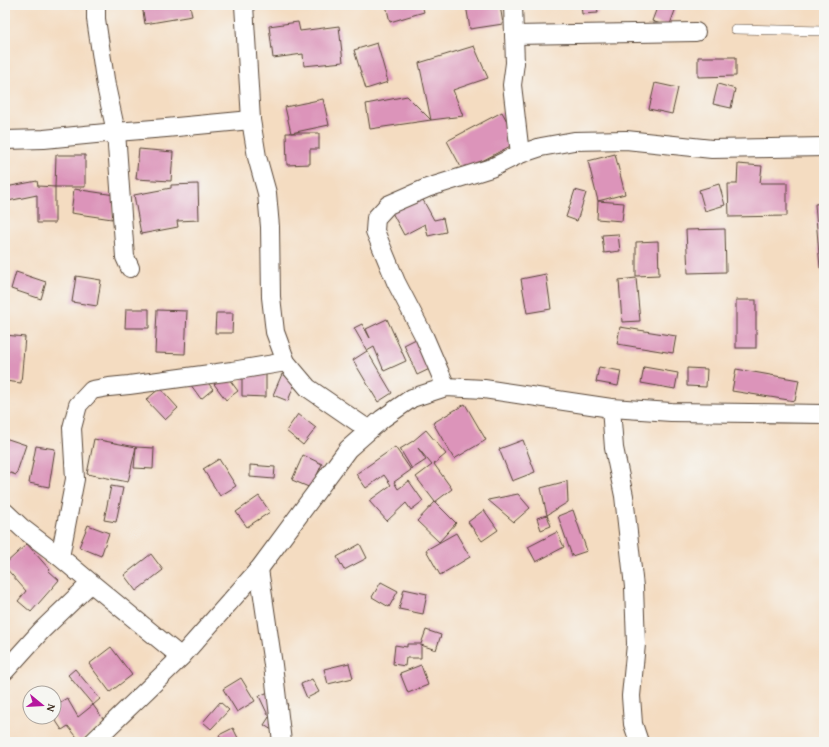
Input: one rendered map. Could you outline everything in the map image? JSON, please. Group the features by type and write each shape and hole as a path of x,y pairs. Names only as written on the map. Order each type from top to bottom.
{"street":[{"path":"96,5 96,19 106,86 116,132 126,257 130,268"},
{"path":"244,5 251,120 257,157 267,193 270,227 271,297 275,332 286,362 308,388 369,430"},
{"path":"513,5 514,63 512,85 520,154"},
{"path":"514,35 696,32"},
{"path":"5,140 44,139 251,120"},
{"path":"446,387 424,336 393,274 376,231 376,218 388,205 427,188 491,168 520,154 541,147 574,141 626,140 712,148 824,147"},
{"path":"60,557 75,479 72,428 78,405 92,390 109,386 129,385 286,362"},
{"path":"93,742 181,657 259,569 348,449 382,419 412,398 446,387 484,388 611,408 671,412 824,414"},
{"path":"611,408 614,448 624,496 634,587 636,644 631,696 633,724 639,742"},
{"path":"5,512 22,528 60,557 181,657"},
{"path":"259,569 273,665 282,742"},
{"path":"5,671 42,630 91,583"}],"lane":[{"path":"735,29 824,31"}],"building":[{"path":"142,5 190,5 192,16 145,24"},
{"path":"386,5 422,5 424,12 390,22"},
{"path":"466,5 500,5 503,24 470,29"},
{"path":"581,5 597,5 598,13 582,14"},
{"path":"658,5 677,5 669,27 652,21"},
{"path":"298,22 300,31 339,26 343,62 304,66 303,54 273,58 269,26"},
{"path":"377,43 388,82 366,89 354,50"},
{"path":"474,46 488,78 453,90 463,116 431,120 419,63"},
{"path":"698,57 736,57 736,76 698,77"},
{"path":"655,83 678,88 672,114 649,109"},
{"path":"718,84 735,89 731,108 713,104"},
{"path":"407,96 431,120 370,129 366,104"},
{"path":"323,99 329,125 291,133 285,107"},
{"path":"502,112 518,142 463,171 447,141"},
{"path":"286,133 319,133 319,149 310,149 310,164 287,165"},
{"path":"139,149 173,152 171,181 136,179"},
{"path":"615,154 625,194 598,201 588,161"},
{"path":"56,155 85,155 85,187 55,187"},
{"path":"738,164 762,166 760,183 787,183 787,216 729,217 728,184 737,184"},
{"path":"37,181 38,186 55,187 55,223 37,223 37,195 8,201 6,187"},
{"path":"198,184 199,220 177,221 178,227 141,234 134,195 171,188 171,185"},
{"path":"719,184 725,205 705,211 699,190"},
{"path":"74,189 115,195 112,219 71,213"},
{"path":"417,189 434,220 443,218 446,232 428,236 425,224 404,235 388,205"},
{"path":"575,190 586,193 577,221 566,217"},
{"path":"598,201 624,203 622,221 597,219"},
{"path":"824,203 824,268 820,268 815,204"},
{"path":"725,229 726,272 688,273 686,230"},
{"path":"618,234 620,251 604,253 602,235"},
{"path":"658,241 659,275 636,276 636,242"},
{"path":"16,272 46,282 41,299 11,289"},
{"path":"546,274 551,309 527,313 521,279"},
{"path":"76,276 101,280 97,306 72,302"},
{"path":"636,278 640,321 622,322 619,280"},
{"path":"736,300 756,300 756,348 736,348"},
{"path":"126,309 149,309 149,328 125,328"},
{"path":"157,310 187,311 185,354 155,353"},
{"path":"216,313 233,313 232,333 215,333"},
{"path":"387,319 406,361 384,371 374,347 367,351 354,328 362,324 370,338 366,329"},
{"path":"620,327 676,336 673,353 617,344"},
{"path":"5,335 25,337 21,383 5,381"},
{"path":"424,335 438,365 417,375 404,345"},
{"path":"367,351 392,393 378,402 353,360"},
{"path":"599,367 621,371 618,386 596,382"},
{"path":"644,367 678,373 675,389 641,383"},
{"path":"687,368 707,369 706,387 687,386"},
{"path":"736,369 799,380 795,401 732,391"},
{"path":"199,372 213,389 201,399 188,381"},
{"path":"242,373 266,373 266,397 242,396"},
{"path":"282,374 296,380 288,401 273,395"},
{"path":"226,375 238,391 226,400 214,384"},
{"path":"160,388 178,408 165,420 146,400"},
{"path":"465,404 486,440 454,459 433,423"},
{"path":"298,414 316,428 303,445 286,431"},
{"path":"426,430 446,454 434,464 452,489 435,502 416,477 432,465 418,448 426,460 412,469 400,449 413,441"},
{"path":"5,438 26,445 16,475 5,471"},
{"path":"94,439 136,447 128,482 87,474"},
{"path":"523,440 535,472 512,481 499,449"},
{"path":"36,446 55,449 49,487 29,483"},
{"path":"136,447 154,448 153,469 134,468"},
{"path":"395,447 411,470 394,482 398,489 409,481 423,501 411,510 406,503 387,521 369,501 391,485 384,475 366,488 356,474"},
{"path":"303,455 322,464 311,488 292,480"},
{"path":"219,459 236,486 220,496 203,469"},
{"path":"250,465 275,467 274,479 250,477"},
{"path":"567,481 568,502 547,515 541,488"},
{"path":"111,486 123,488 116,522 104,520"},
{"path":"518,494 530,508 514,522 488,500"},
{"path":"259,496 270,512 247,527 236,512"},
{"path":"435,502 456,523 439,542 417,521"},
{"path":"484,510 498,530 482,541 468,522"},
{"path":"573,510 587,551 572,556 558,516"},
{"path":"547,515 551,526 541,530 537,518"},
{"path":"88,525 109,533 101,556 79,547"},
{"path":"557,532 564,547 536,562 528,547"},
{"path":"456,533 470,557 440,575 426,550"},
{"path":"27,544 50,570 49,571 59,580 31,612 18,601 26,591 5,567 5,564"},
{"path":"360,544 367,558 344,570 337,557"},
{"path":"151,554 163,570 136,591 124,575"},
{"path":"381,582 398,591 389,607 372,597"},
{"path":"404,589 427,594 423,614 399,609"},
{"path":"426,630 441,635 436,650 421,645 421,658 406,658 405,666 393,664 395,645 407,647 407,644 421,644"},
{"path":"111,647 132,675 110,692 89,664"},
{"path":"349,663 353,678 328,684 324,669"},
{"path":"421,665 428,685 408,693 400,673"},
{"path":"75,669 100,699 93,705 68,675"},
{"path":"241,678 255,701 237,712 223,689"},
{"path":"312,679 319,692 307,698 301,684"},
{"path":"280,687 288,706 268,715 259,696"},
{"path":"67,698 78,717 93,705 104,720 80,741 68,726 62,730 59,725 62,725 62,701"},
{"path":"220,702 229,710 211,729 203,722"},
{"path":"269,717 280,724 275,732 264,725"},
{"path":"233,728 240,742 222,742 219,735"}]}
